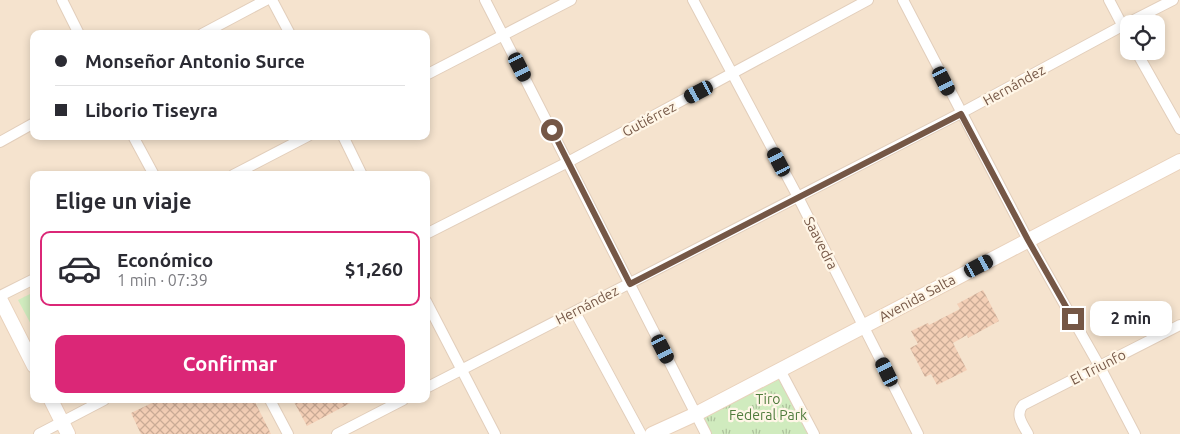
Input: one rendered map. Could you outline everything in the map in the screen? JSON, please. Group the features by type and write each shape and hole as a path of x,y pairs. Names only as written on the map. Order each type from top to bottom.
{"main road":[{"name":"Avenida Salta","path":"652,434 696,414 1180,161"},
{"path":"0,298 30,358"},
{"path":"52,403 65,428"}],"street":[{"path":"62,0 77,30"},
{"path":"210,30 266,0"},
{"path":"272,0 288,30"},
{"path":"485,0 706,434"},
{"path":"430,73 571,0"},
{"name":"Saavedra","path":"693,0 798,198 918,434"},
{"name":"Gutiérrez","path":"430,232 568,162 868,0"},
{"path":"903,0 1028,240 1100,366 1134,434"},
{"path":"1109,0 1120,22"},
{"name":"Hernández","path":"1144,15 1173,0"},
{"name":"Hernández","path":"430,386 961,114 1120,27"},
{"path":"1141,60 1180,129"},
{"path":"0,142 30,125"},
{"path":"135,140 152,171"},
{"path":"241,171 300,140"},
{"path":"345,140 360,171"},
{"path":"0,298 30,280"},
{"path":"430,309 495,434"},
{"path":"575,312 641,434"},
{"name":"El Triunfo","path":"1028,434 1019,417 1019,410 1023,405 1180,325"},
{"path":"780,370 814,434"},
{"path":"39,434 65,428 100,403"},
{"path":"272,403 288,434"},
{"path":"338,434 397,403"}],"shaded area":[{"path":"0,0 1180,0 1180,434 0,434"}],"green space":[{"path":"30,294 30,322 18,300"},
{"name":"Tiro Federal Park","path":"780,370 814,434 706,434 696,414"}],"building":[{"path":"983,290 999,321 968,338 967,335 953,343 967,370 937,385 931,374 925,377 910,348 918,344 911,331 928,323 929,325 960,309 957,304"},
{"path":"152,403 256,403 271,434 141,434 131,413"},
{"path":"295,403 350,403 307,426"}],"route":[{"path":"552,130 630,284 961,114 1028,240 1073,319"}]}
